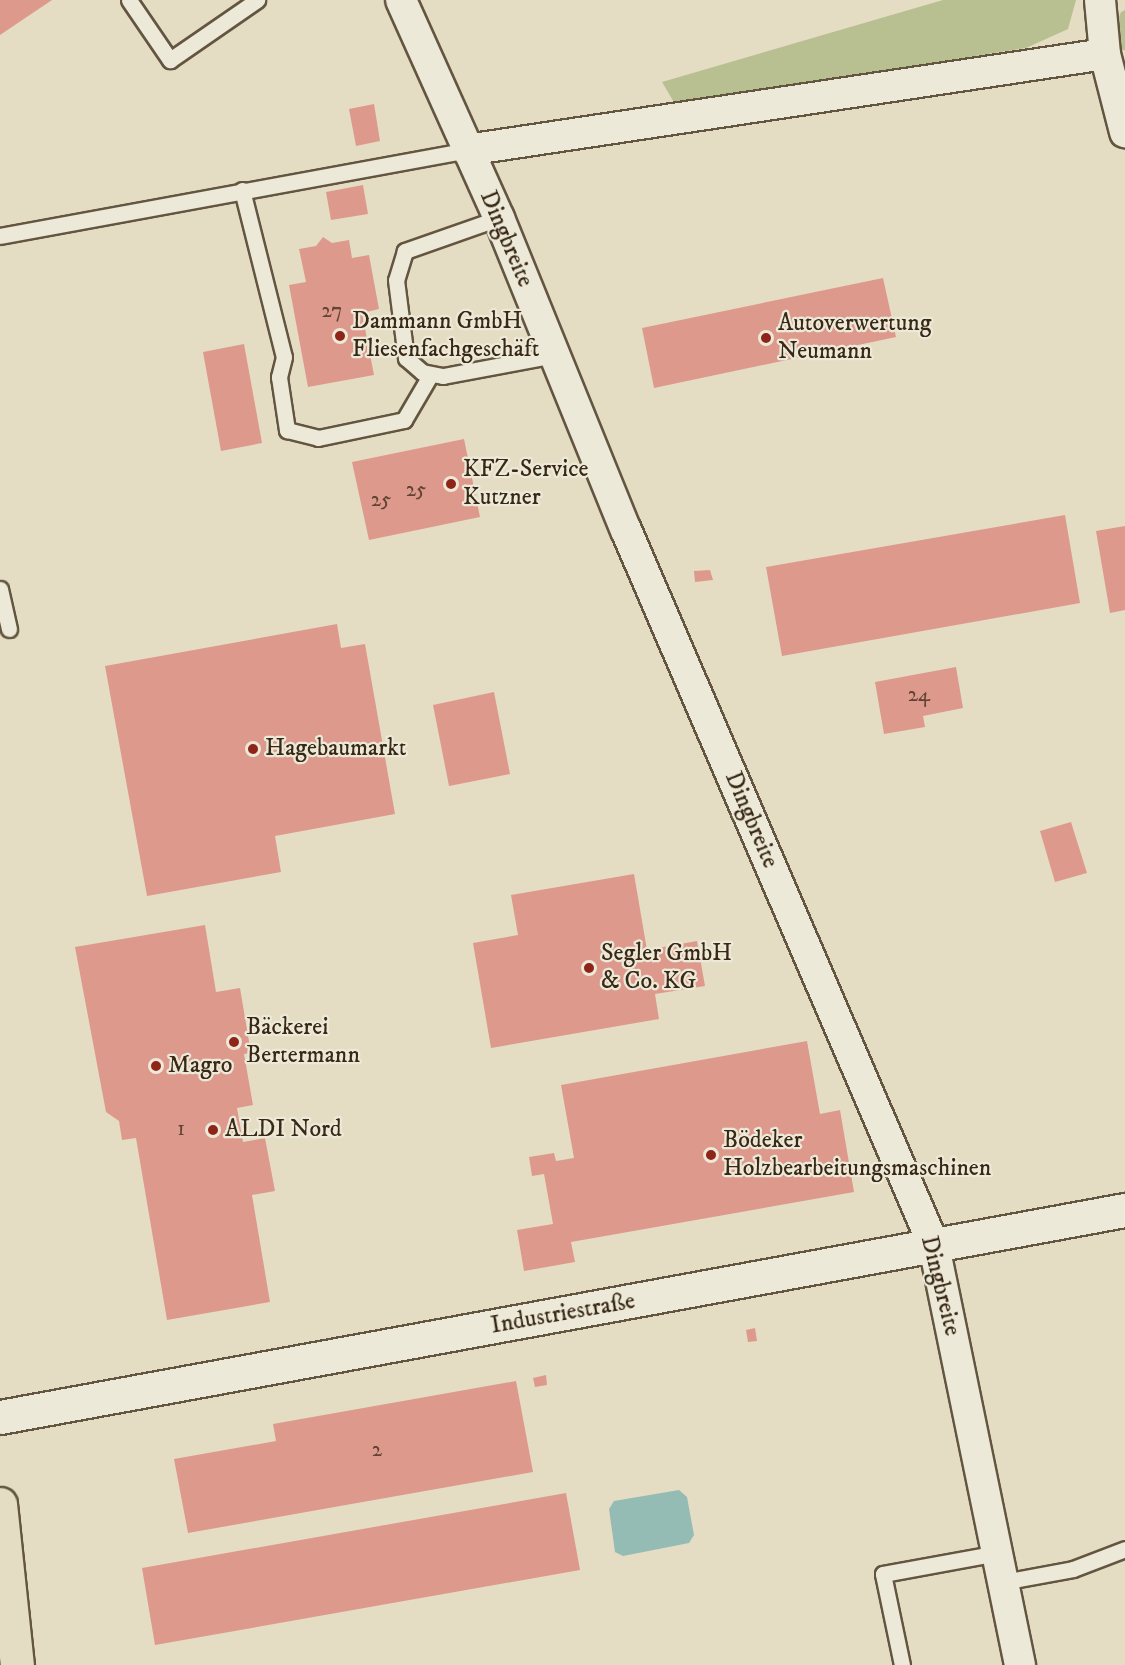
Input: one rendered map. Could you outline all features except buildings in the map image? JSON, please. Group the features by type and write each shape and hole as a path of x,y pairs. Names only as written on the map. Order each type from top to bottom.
{"main road":[{"path":"0,1504 17,1665"}],"street":[{"name":"Dingbreite","path":"401,0 499,218 554,355 934,1246 1020,1665"},
{"path":"1100,0 1105,54 1125,132"},
{"path":"467,150 1105,54"},
{"name":"Industriestraße","path":"0,1417 1125,1210"}],"lane":[{"path":"129,0 170,60 257,0"},
{"path":"0,236 467,150"},
{"path":"242,190 284,357 279,376 287,430 318,438 404,420 431,374"},
{"path":"499,218 405,251 396,280 406,358 422,372 461,375 554,355"},
{"path":"0,589 9,629"},
{"path":"1003,1582 1073,1569 1125,1549"},
{"path":"902,1665 883,1574 997,1553"}],"green space":[{"path":"943,0 1076,0 1068,29 1026,48 675,104 662,82"},
{"path":"1125,10 1125,50 1105,54 1121,12"}],"water":[{"path":"679,1490 687,1497 694,1535 689,1543 623,1556 615,1552 609,1509 614,1501"}],"place":[{"name":"Dammann GmbH Fliesenfachgeschäft","path":"340,336"},
{"name":"Autoverwertung Neumann","path":"766,338"},
{"name":"KFZ-Service Kutzner","path":"451,484"},
{"name":"Hagebaumarkt","path":"253,749"},
{"name":"Segler GmbH & Co. KG","path":"589,968"},
{"name":"Bäckerei Bertermann","path":"234,1042"},
{"name":"Magro","path":"156,1066"},
{"name":"ALDI Nord","path":"213,1130"},
{"name":"Bödeker Holzbearbeitungsmaschinen","path":"711,1155"}]}
